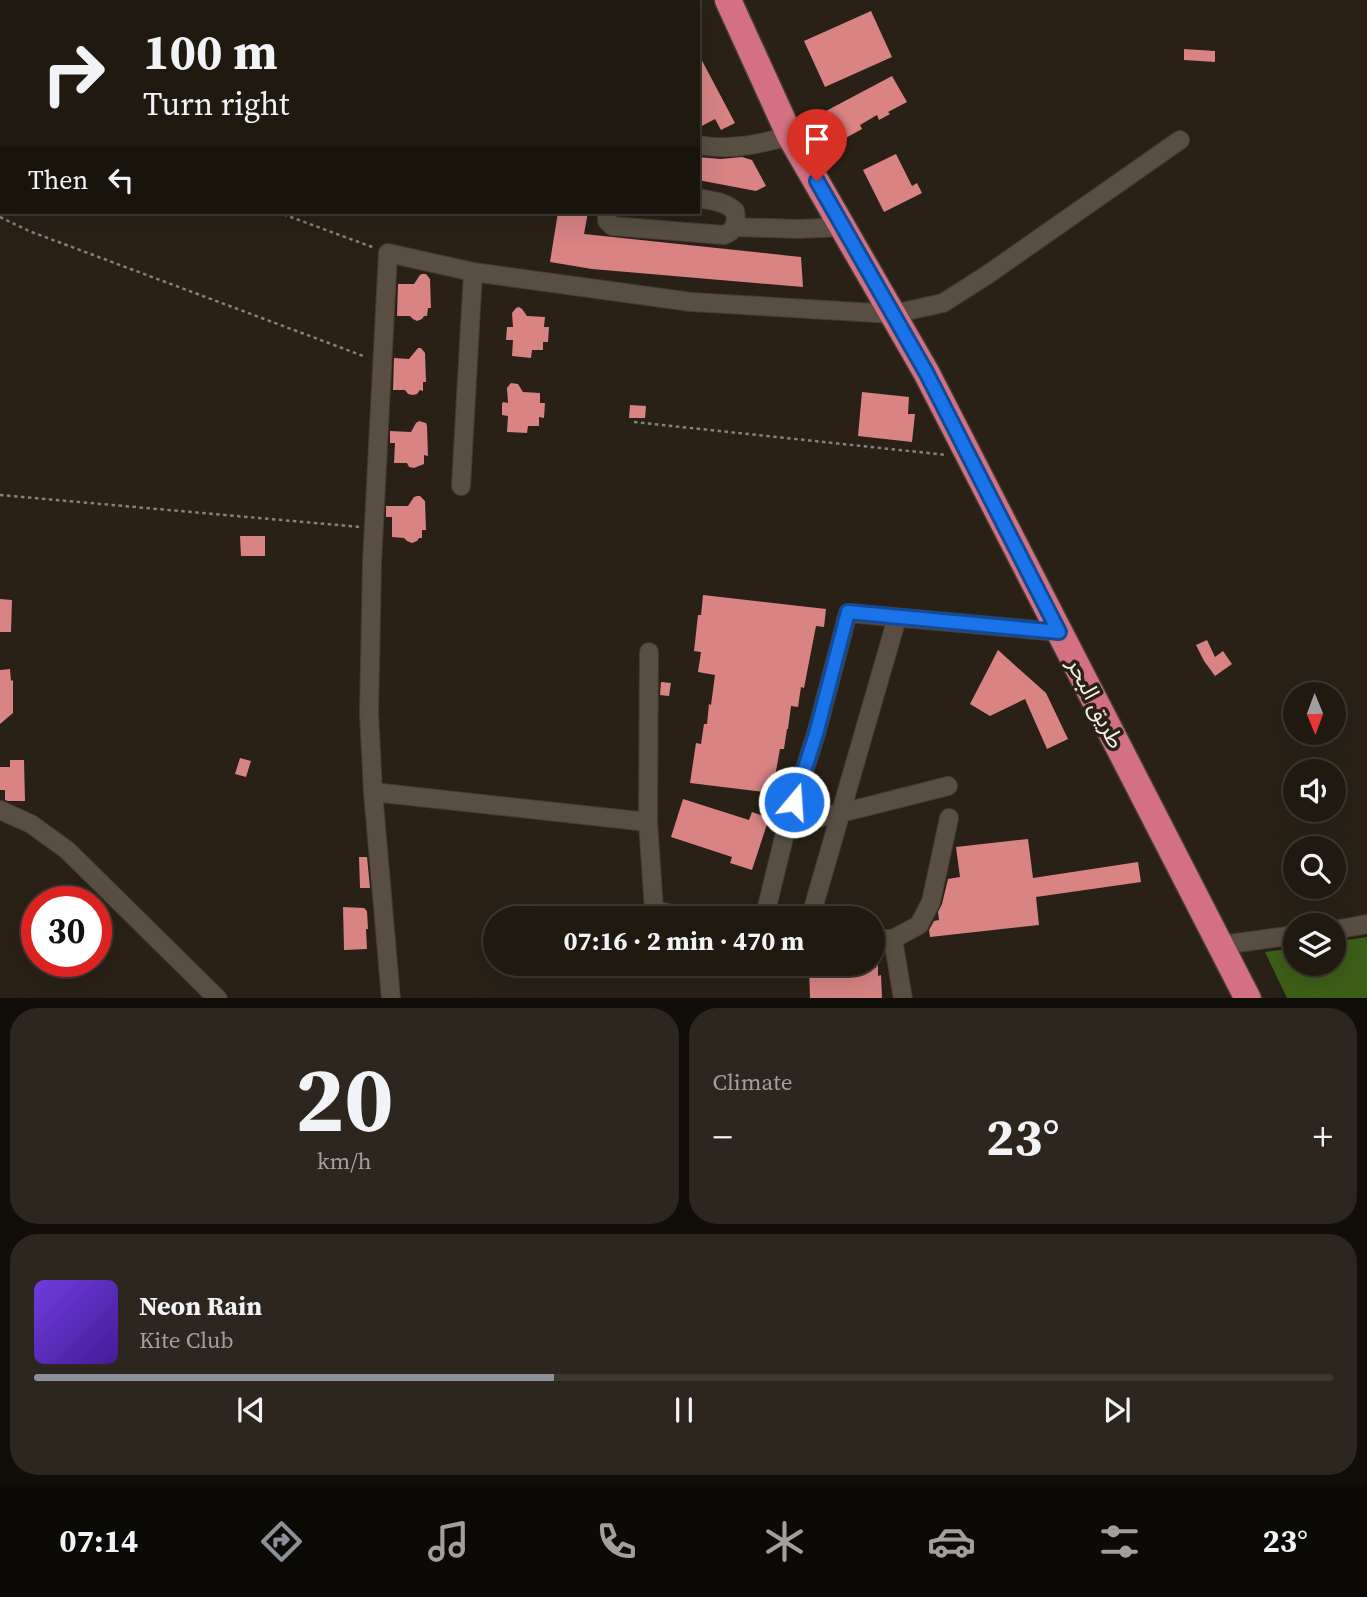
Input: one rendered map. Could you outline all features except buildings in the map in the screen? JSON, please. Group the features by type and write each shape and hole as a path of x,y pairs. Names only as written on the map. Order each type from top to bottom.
{"highway":[{"name":"طريق البحر","path":"728,0 790,136 926,372 1248,998"}],"street":[{"path":"700,145 724,148 748,146 790,136"},
{"path":"391,998 369,713 374,528 388,253 473,272 691,302 893,314 943,303 1180,140"},
{"path":"607,214 607,221 612,226 724,235 732,232 735,227 735,211 722,203 700,198"},
{"path":"735,227 844,228"},
{"path":"461,486 473,272"},
{"path":"767,906 787,825 816,734 848,612 1059,632"},
{"path":"814,906 897,618"},
{"path":"649,652 648,822 654,906"},
{"path":"787,825 948,786"},
{"path":"373,792 648,822"},
{"path":"0,810 31,824 66,850 217,998"},
{"path":"885,939 893,939 919,925 931,902 949,818"},
{"path":"1346,928 1367,924"},
{"path":"1222,945 1283,937"},
{"path":"893,939 903,998"}],"path":[{"path":"282,214 388,253"},
{"path":"0,217 29,231 383,363"},
{"path":"634,422 971,459"},
{"path":"0,495 374,528"}],"green space":[{"path":"1367,937 1367,998 1287,998 1265,952 1283,950 1283,976 1346,976 1346,940"}],"route":[{"path":"794,802 816,734 848,612 1059,632 926,372 817,181"}]}
